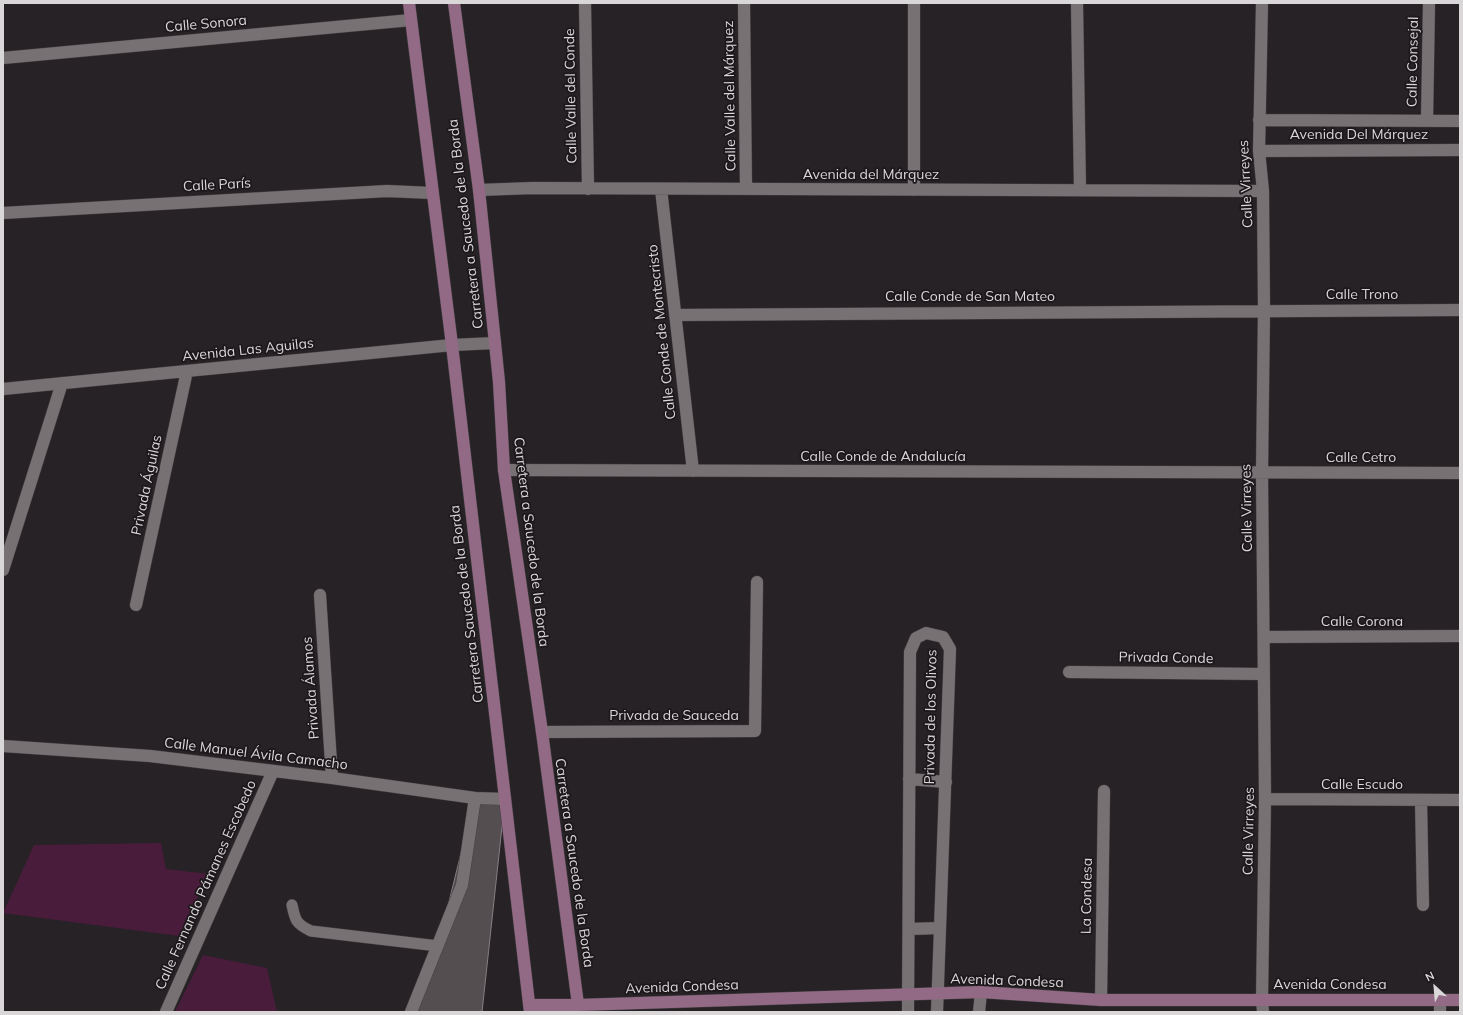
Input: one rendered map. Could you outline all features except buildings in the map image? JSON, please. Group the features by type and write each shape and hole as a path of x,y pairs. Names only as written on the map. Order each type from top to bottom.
{"street":[{"path":"409,3 432,193"},
{"name":"Carretera a Saucedo de la Borda","path":"454,3 479,190 499,382 504,470 542,732 578,1009"},
{"name":"Calle Valle del Conde","path":"585,3 588,189"},
{"name":"Calle Valle del Márquez","path":"744,3 746,189"},
{"path":"914,3 914,190"},
{"path":"1077,3 1080,190"},
{"name":"Calle Virreyes","path":"1262,3 1259,150 1263,191 1264,310 1262,473 1265,799 1263,1012"},
{"name":"Calle Consejal","path":"1427,121 1429,3"},
{"name":"Calle Sonora","path":"3,58 411,20"},
{"name":"Avenida Del Márquez","path":"1259,120 1460,121"},
{"name":"Avenida Del Márquez","path":"1259,150 1460,150"},
{"name":"Avenida del Márquez","path":"479,190 533,188 1263,191"},
{"name":"Calle Conde de Montecristo","path":"661,189 693,471"},
{"name":"Calle París","path":"3,213 387,190 432,193"},
{"name":"Carretera Saucedo de la Borda","path":"432,193 452,345 529,1008"},
{"name":"Calle Conde de San Mateo","path":"675,315 1264,310"},
{"name":"Calle Trono","path":"1264,310 1460,310"},
{"name":"Avenida Las Aguilas","path":"3,389 452,345 495,343"},
{"name":"Privada Águilas","path":"136,605 187,371"},
{"path":"3,570 62,383"},
{"name":"Calle Conde de Andalucía","path":"504,470 1262,473"},
{"name":"Calle Cetro","path":"1262,473 1460,472"},
{"name":"Privada de Sauceda","path":"542,732 754,731 757,582"},
{"name":"Privada Álamos","path":"320,595 332,778"},
{"name":"Privada de los Olivos","path":"908,1012 910,652 916,638 926,633 943,637 950,649 937,1012"},
{"name":"Calle Corona","path":"1264,637 1460,636"},
{"name":"Privada Conde","path":"1069,672 1263,674"},
{"name":"Calle Manuel Ávila Camacho","path":"3,746 150,756 332,778 475,798 505,799"},
{"name":"Calle Fernando Pámanes Escobedo","path":"166,1012 273,771"},
{"path":"909,779 946,782"},
{"name":"La Condesa","path":"1101,1000 1104,791"},
{"path":"412,1012 462,885 475,798"},
{"name":"Calle Escudo","path":"1265,799 1460,800"},
{"path":"1421,800 1423,905"},
{"path":"909,929 940,928"},
{"path":"979,1012 981,992"},
{"name":"Avenida Condesa","path":"529,1008 578,1009 981,992 1101,1000 1460,1000"},
{"path":"1440,1000 1440,1012"}],"lane":[{"path":"292,905 296,921 303,928 311,931 438,946"}],"shaded area":[{"path":"161,843 166,869 209,874 179,936 3,913 34,845"},
{"path":"203,955 267,968 277,1012 175,1012"}]}
